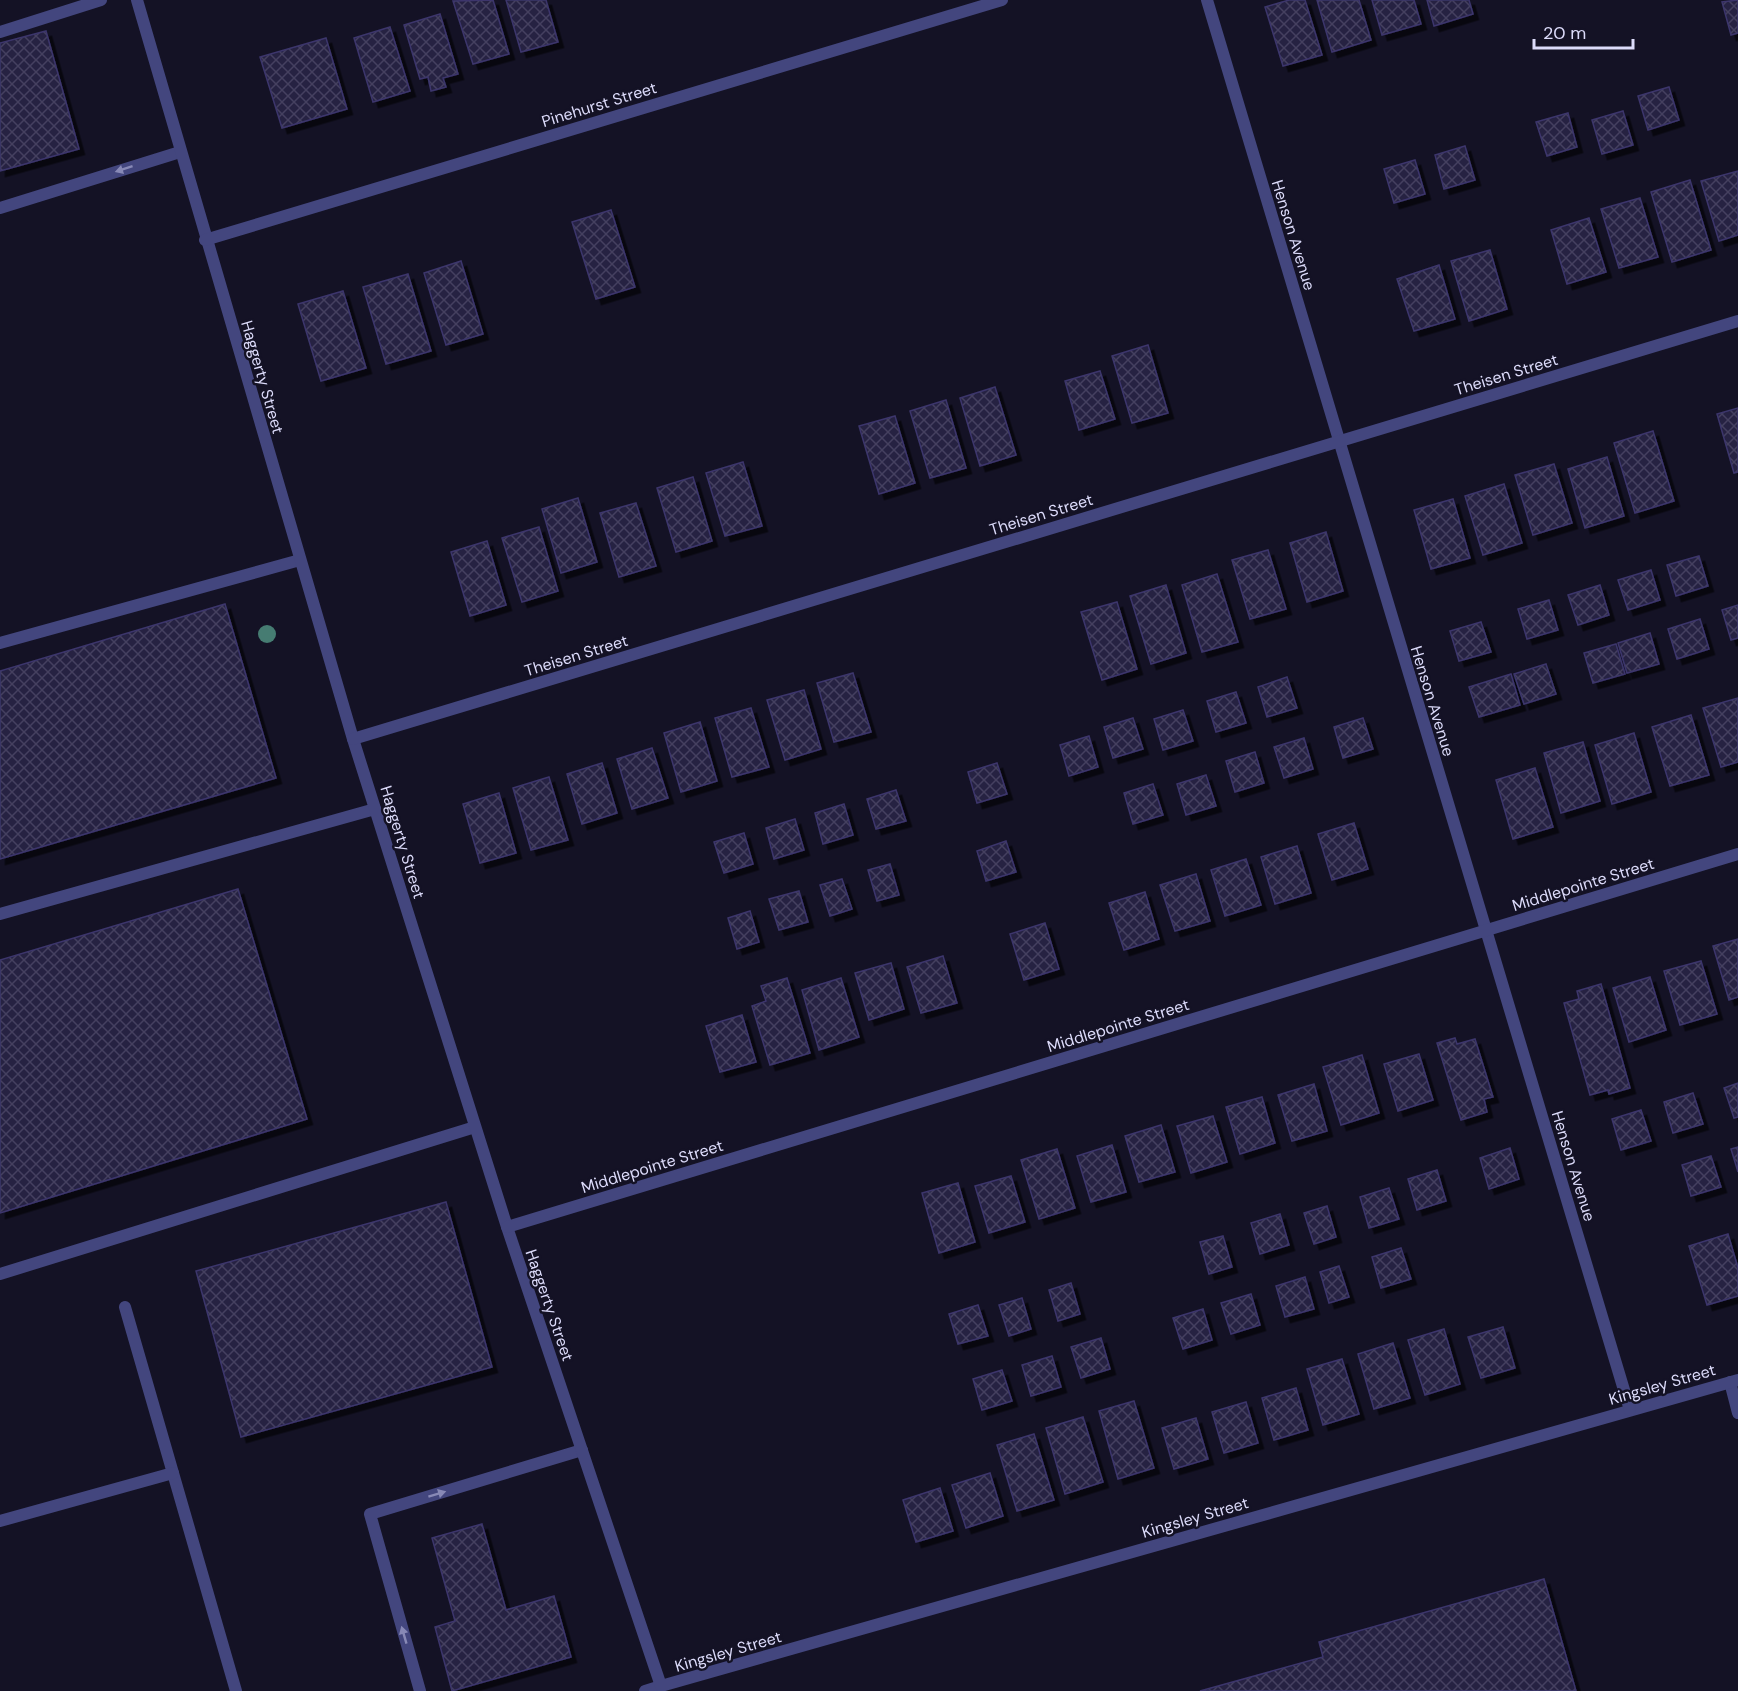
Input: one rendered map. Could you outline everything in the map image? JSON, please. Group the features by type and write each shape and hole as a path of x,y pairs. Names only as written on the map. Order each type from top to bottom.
{"street":[{"path":"0,32 101,0"},
{"name":"Haggerty Street","path":"137,0 205,240 353,740 507,1227 661,1686"},
{"name":"Pinehurst Street","path":"205,240 1002,0"},
{"name":"Henson Avenue","path":"1207,0 1630,1410"},
{"path":"0,208 180,152"},
{"name":"Theisen Street","path":"353,740 1738,321"},
{"path":"0,643 300,560"},
{"path":"0,914 375,809"},
{"name":"Middlepointe Street","path":"507,1227 1738,854"},
{"path":"0,1275 475,1127"},
{"path":"125,1307 236,1691"},
{"path":"1734,1381 1738,1413"},
{"name":"Kingsley Street","path":"645,1691 1734,1381"},
{"path":"420,1691 370,1514 582,1450"},
{"path":"0,1521 172,1473"}],"building":[{"path":"493,0 509,54 473,64 453,1"},
{"path":"506,0 546,0 558,42 521,52"},
{"path":"1289,0 1305,0 1322,55 1283,66 1265,7"},
{"path":"1317,0 1359,0 1371,40 1332,52"},
{"path":"1372,0 1414,0 1421,24 1382,35"},
{"path":"1427,0 1469,0 1473,14 1434,26"},
{"path":"1738,0 1738,33 1731,35 1722,2"},
{"path":"440,14 458,74 443,78 446,87 431,91 428,77 420,79 404,25"},
{"path":"390,27 410,91 373,102 354,38"},
{"path":"46,31 79,149 0,171 0,43"},
{"path":"326,38 347,109 282,128 260,57"},
{"path":"1669,87 1679,120 1648,130 1638,96"},
{"path":"1623,111 1633,145 1602,154 1592,120"},
{"path":"1568,113 1577,147 1547,156 1536,122"},
{"path":"1465,146 1475,180 1444,189 1435,155"},
{"path":"1415,160 1425,194 1394,203 1384,169"},
{"path":"1738,171 1738,235 1719,241 1701,181"},
{"path":"1690,180 1711,250 1672,262 1651,192"},
{"path":"1640,198 1658,257 1619,268 1601,209"},
{"path":"611,210 635,287 596,299 572,222"},
{"path":"1589,218 1606,272 1567,284 1551,230"},
{"path":"1490,250 1507,309 1469,321 1451,261"},
{"path":"461,261 483,334 446,345 424,273"},
{"path":"1439,265 1455,319 1414,331 1397,279"},
{"path":"408,274 431,351 386,364 363,287"},
{"path":"343,291 366,368 321,381 298,304"},
{"path":"1148,345 1168,413 1132,423 1112,356"},
{"path":"1100,371 1115,419 1079,430 1065,381"},
{"path":"995,387 1016,455 980,466 960,398"},
{"path":"946,400 966,468 930,478 910,411"},
{"path":"1738,408 1738,472 1734,473 1717,414"},
{"path":"895,416 915,483 879,494 859,426"},
{"path":"1653,431 1674,501 1635,513 1614,443"},
{"path":"1607,457 1624,516 1585,528 1568,469"},
{"path":"743,462 762,526 725,536 706,473"},
{"path":"1554,464 1572,523 1533,535 1515,475"},
{"path":"693,477 712,541 676,552 657,488"},
{"path":"1504,484 1522,543 1483,555 1465,496"},
{"path":"578,498 597,562 561,573 542,509"},
{"path":"1453,499 1470,558 1431,569 1414,510"},
{"path":"636,503 656,566 619,577 600,513"},
{"path":"539,527 558,591 522,602 502,538"},
{"path":"1326,532 1343,591 1307,602 1290,543"},
{"path":"487,541 506,605 470,616 451,552"},
{"path":"1268,550 1286,609 1250,619 1232,560"},
{"path":"1699,556 1708,586 1676,596 1667,565"},
{"path":"1651,570 1660,600 1628,610 1618,580"},
{"path":"1217,574 1238,642 1202,652 1182,585"},
{"path":"1166,585 1186,653 1151,664 1130,596"},
{"path":"1600,585 1609,615 1578,625 1568,595"},
{"path":"1549,600 1558,630 1527,639 1518,609"},
{"path":"1117,602 1137,669 1102,680 1081,612"},
{"path":"225,604 276,778 0,859 0,671"},
{"path":"1738,605 1738,638 1731,640 1722,610"},
{"path":"1700,619 1709,649 1677,659 1668,629"},
{"path":"1481,622 1491,652 1459,661 1450,631"},
{"path":"1650,633 1659,664 1627,673 1618,643"},
{"path":"1616,644 1625,674 1593,683 1584,653"},
{"path":"1546,664 1556,694 1524,704 1514,674"},
{"path":"853,673 871,732 834,742 817,683"},
{"path":"1511,674 1520,705 1479,717 1469,687"},
{"path":"1287,677 1297,708 1267,717 1258,687"},
{"path":"804,690 821,749 785,760 767,700"},
{"path":"1236,692 1246,723 1216,732 1207,701"},
{"path":"1738,698 1738,762 1721,767 1703,708"},
{"path":"751,708 769,767 732,777 715,718"},
{"path":"1183,710 1193,741 1163,750 1154,719"},
{"path":"1691,715 1709,775 1670,786 1652,727"},
{"path":"1133,718 1143,749 1113,758 1104,727"},
{"path":"1363,718 1373,749 1343,758 1334,727"},
{"path":"700,722 717,781 681,792 664,733"},
{"path":"1634,733 1651,792 1612,804 1595,745"},
{"path":"1089,736 1098,767 1069,776 1060,745"},
{"path":"1304,738 1313,769 1284,778 1274,747"},
{"path":"1583,742 1600,801 1561,813 1544,753"},
{"path":"652,748 668,798 632,809 617,759"},
{"path":"1255,752 1264,783 1235,792 1226,761"},
{"path":"602,763 617,813 582,824 567,774"},
{"path":"997,763 1007,794 977,803 968,772"},
{"path":"1535,768 1553,827 1513,839 1496,780"},
{"path":"1206,775 1216,806 1186,815 1177,784"},
{"path":"549,777 568,840 531,850 513,788"},
{"path":"1153,784 1163,815 1133,824 1124,793"},
{"path":"896,790 906,821 876,829 867,799"},
{"path":"499,793 516,853 480,863 463,804"},
{"path":"844,804 853,835 823,844 815,813"},
{"path":"795,819 804,850 774,859 766,828"},
{"path":"1354,823 1368,869 1332,880 1318,834"},
{"path":"744,833 753,864 724,873 714,842"},
{"path":"1006,841 1016,872 986,881 977,851"},
{"path":"1297,846 1311,893 1275,904 1261,857"},
{"path":"1246,859 1261,905 1225,916 1211,870"},
{"path":"890,864 899,895 877,901 868,870"},
{"path":"1196,874 1210,921 1175,931 1160,885"},
{"path":"842,879 852,909 830,916 820,885"},
{"path":"238,889 307,1119 0,1213 0,960"},
{"path":"799,891 808,922 779,930 769,899"},
{"path":"1145,892 1159,939 1124,950 1109,903"},
{"path":"750,911 759,942 737,949 728,918"},
{"path":"1045,923 1059,969 1024,980 1010,934"},
{"path":"1738,939 1738,997 1729,1000 1713,946"},
{"path":"943,956 957,1003 921,1013 907,967"},
{"path":"1701,961 1717,1014 1680,1025 1664,971"},
{"path":"891,963 904,1009 869,1020 855,973"},
{"path":"1650,977 1666,1030 1629,1042 1613,988"},
{"path":"787,978 810,1053 770,1065 752,1006 766,1001 761,986"},
{"path":"841,978 859,1037 819,1050 802,990"},
{"path":"1601,984 1630,1088 1609,1094 1608,1090 1590,1095 1564,1003 1579,999 1577,991"},
{"path":"742,1015 756,1062 720,1072 706,1026"},
{"path":"1455,1038 1457,1044 1475,1039 1493,1097 1484,1099 1487,1112 1461,1120 1437,1043"},
{"path":"1419,1054 1433,1100 1398,1111 1384,1064"},
{"path":"1362,1055 1379,1113 1341,1125 1323,1067"},
{"path":"1738,1083 1738,1117 1734,1118 1724,1088"},
{"path":"1314,1084 1327,1131 1292,1141 1278,1095"},
{"path":"1693,1093 1703,1124 1673,1133 1664,1102"},
{"path":"1262,1097 1275,1143 1240,1154 1226,1107"},
{"path":"1641,1110 1651,1141 1621,1150 1612,1119"},
{"path":"1213,1116 1227,1162 1191,1173 1177,1126"},
{"path":"1161,1125 1175,1172 1139,1182 1125,1136"},
{"path":"1112,1145 1126,1192 1091,1202 1077,1156"},
{"path":"1738,1147 1738,1172 1731,1149"},
{"path":"1510,1148 1519,1179 1489,1189 1480,1158"},
{"path":"1057,1149 1075,1208 1039,1219 1021,1160"},
{"path":"1711,1156 1721,1187 1691,1196 1682,1165"},
{"path":"1437,1170 1446,1201 1417,1210 1408,1179"},
{"path":"1011,1176 1025,1222 989,1233 975,1186"},
{"path":"958,1183 975,1242 939,1253 922,1193"},
{"path":"1389,1188 1399,1219 1369,1228 1360,1197"},
{"path":"446,1202 492,1367 241,1437 196,1271"},
{"path":"1327,1206 1336,1237 1314,1244 1304,1213"},
{"path":"1280,1214 1289,1245 1260,1254 1251,1223"},
{"path":"1728,1234 1738,1268 1738,1296 1707,1305 1689,1246"},
{"path":"1223,1236 1232,1267 1209,1274 1200,1242"},
{"path":"1401,1248 1411,1279 1381,1288 1372,1257"},
{"path":"1339,1266 1349,1297 1329,1303 1320,1272"},
{"path":"1305,1277 1314,1309 1285,1317 1276,1286"},
{"path":"1071,1283 1080,1314 1058,1321 1049,1290"},
{"path":"1251,1294 1260,1325 1231,1334 1221,1303"},
{"path":"1022,1298 1031,1329 1009,1336 999,1305"},
{"path":"978,1305 988,1336 958,1344 949,1314"},
{"path":"1203,1309 1212,1340 1183,1349 1173,1318"},
{"path":"1503,1327 1515,1368 1481,1378 1468,1337"},
{"path":"1444,1329 1460,1384 1425,1395 1408,1340"},
{"path":"1101,1338 1110,1369 1081,1378 1071,1347"},
{"path":"1393,1343 1410,1398 1374,1409 1358,1354"},
{"path":"1052,1356 1061,1387 1031,1396 1022,1365"},
{"path":"1342,1359 1359,1414 1323,1425 1307,1369"},
{"path":"1002,1370 1012,1401 982,1410 973,1379"},
{"path":"1296,1388 1308,1430 1274,1440 1262,1398"},
{"path":"1134,1401 1154,1468 1118,1479 1099,1411"},
{"path":"1246,1402 1258,1443 1224,1453 1212,1412"},
{"path":"1083,1417 1103,1482 1065,1494 1046,1428"},
{"path":"1196,1418 1208,1459 1174,1469 1162,1428"},
{"path":"1034,1434 1054,1500 1017,1511 997,1445"},
{"path":"990,1473 1003,1516 966,1528 952,1485"},
{"path":"940,1488 953,1531 916,1542 903,1500"},
{"path":"482,1524 506,1610 554,1596 571,1657 452,1691 435,1627 455,1621 432,1538"},
{"path":"1544,1579 1576,1691 1200,1691 1323,1657 1319,1642"}]}
